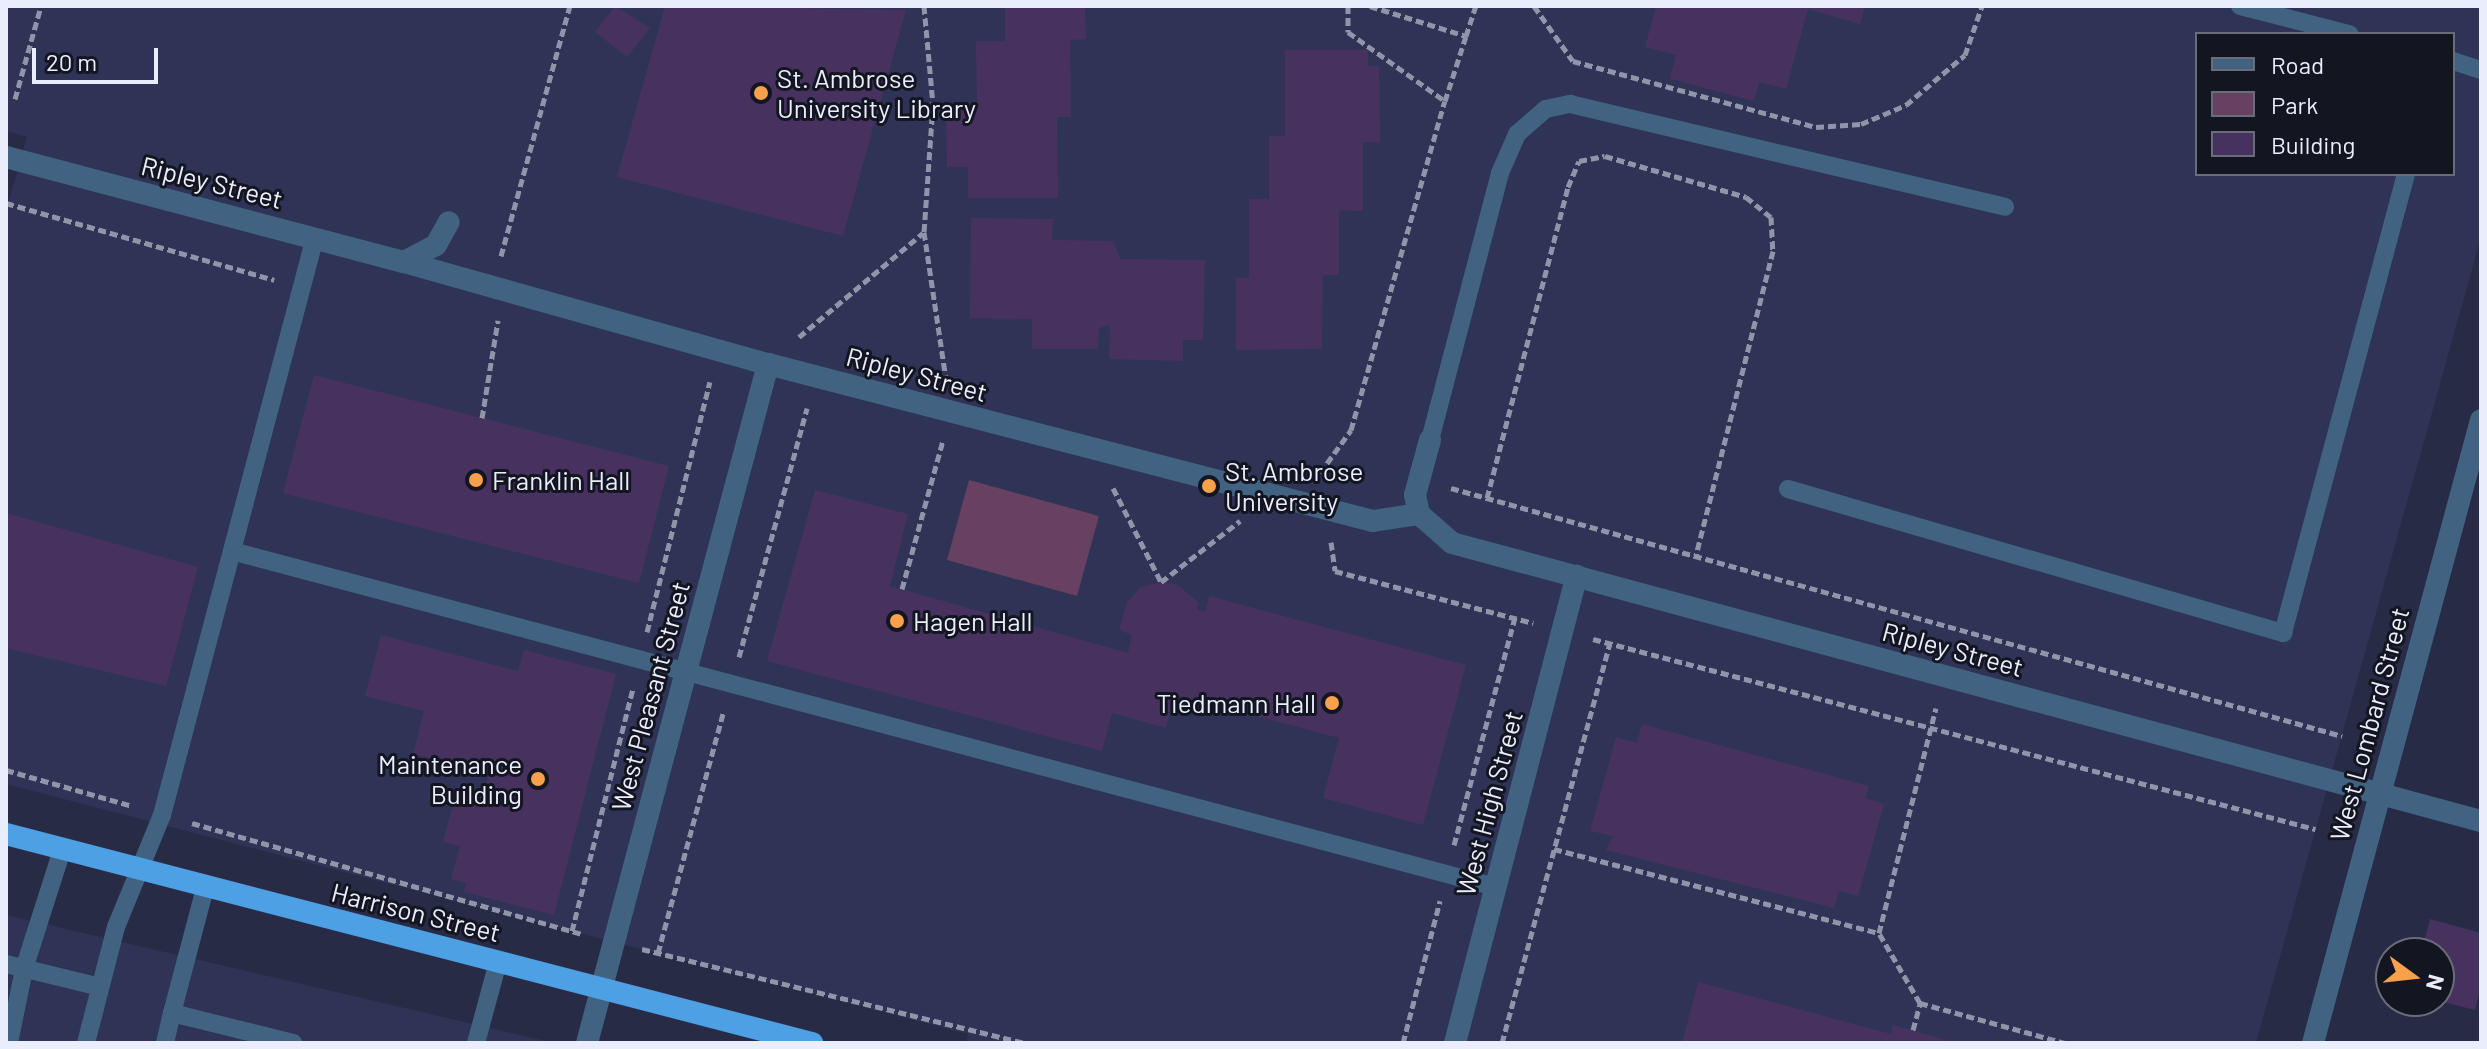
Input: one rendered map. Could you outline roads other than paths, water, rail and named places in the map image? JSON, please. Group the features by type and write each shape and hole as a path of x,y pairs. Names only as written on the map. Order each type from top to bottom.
{"highway":[{"name":"Harrison Street","path":"6,834 812,1043"}],"street":[{"name":"Ripley Street","path":"6,157 315,237 768,364 1373,521 1419,514 1452,543 2481,821"},
{"path":"404,262 436,245 449,222"},
{"name":"West Pleasant Street","path":"587,1043 768,364"},
{"name":"West Lombard Street","path":"2313,1043 2378,794 2476,458 2481,420"},
{"path":"1419,514 1415,495 1430,440"},
{"name":"West High Street","path":"1455,1043 1577,576"}],"lane":[{"path":"2240,6 2341,32"},
{"path":"2455,62 2481,70"},
{"path":"1430,440 1500,173 1517,134 1546,109 1570,104 2005,207"},
{"path":"1788,489 2283,633 2405,176"},
{"path":"86,1043 116,927 162,815 315,237"},
{"path":"232,551 1496,887"},
{"path":"9,1043 15,966 62,850"},
{"path":"165,1043 205,888"},
{"path":"476,1043 498,962"},
{"path":"15,966 100,987"},
{"path":"172,1013 293,1043"}],"place":[{"name":"St. Ambrose University Library","path":"761,93"},
{"name":"Franklin Hall","path":"476,480"},
{"name":"St. Ambrose University","path":"1209,486"},
{"name":"Hagen Hall","path":"897,621"},
{"name":"Tiedmann Hall","path":"1332,703"},
{"name":"Maintenance Building","path":"538,779"}]}
